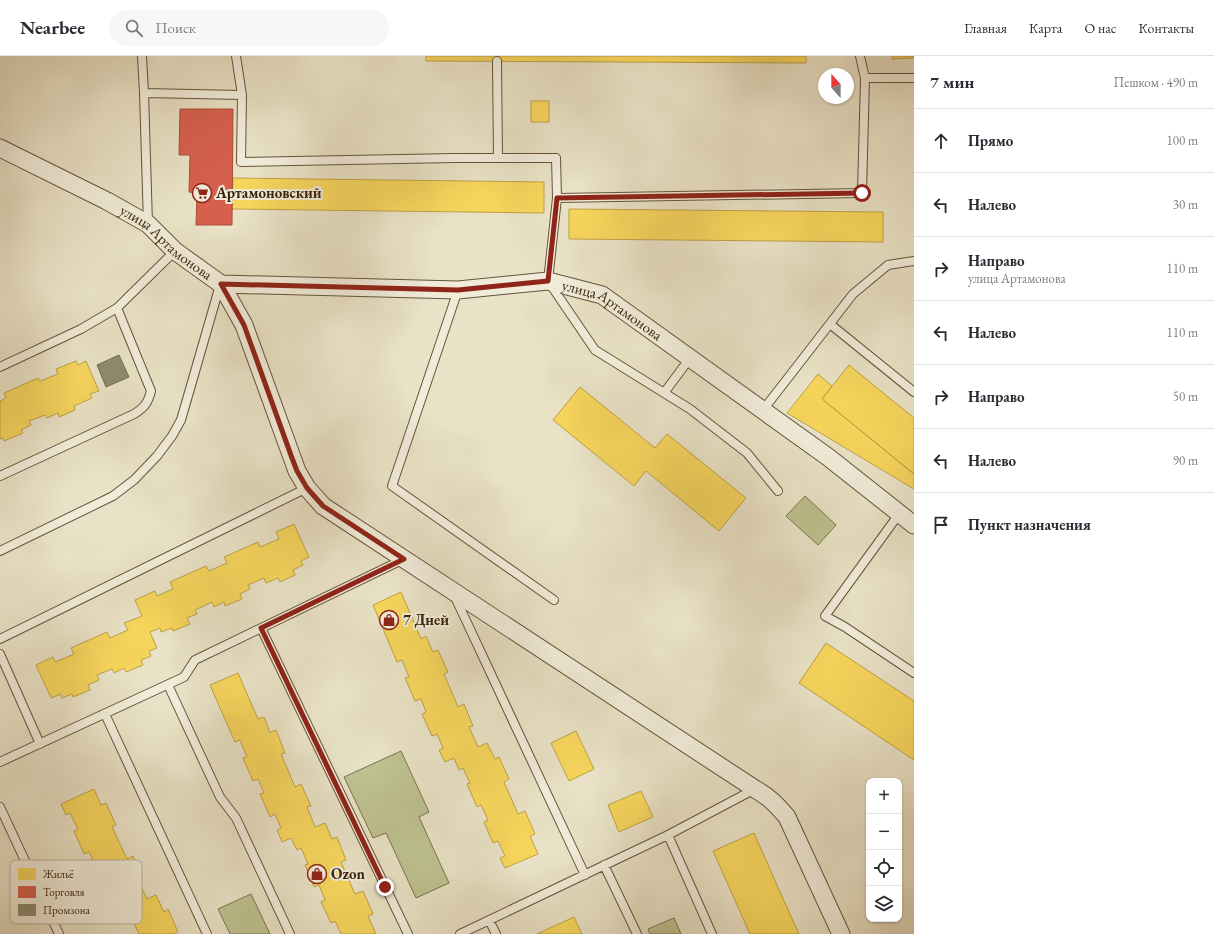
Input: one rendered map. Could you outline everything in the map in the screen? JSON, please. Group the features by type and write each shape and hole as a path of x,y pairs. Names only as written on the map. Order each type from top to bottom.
{"street":[{"name":"улица Артамонова","path":"0,148 107,201 148,224 175,251 221,284 458,290 548,281 602,295 828,456 914,525"},
{"path":"221,284 244,325 297,471 307,488 323,506 768,797 787,817 841,934"}],"lane":[{"path":"142,56 148,224"},
{"path":"236,56 242,95 241,162 455,158 556,158 557,198 548,281 595,350 690,409 747,453 778,491"},
{"path":"557,198 862,193 865,78 860,56"},
{"path":"497,61 498,158"},
{"path":"865,78 914,78"},
{"path":"144,93 242,95"},
{"path":"0,367 81,329 117,308 175,251"},
{"path":"763,410 853,294 888,264 914,261"},
{"path":"0,551 113,496 134,480 157,456 172,436 181,420 221,284"},
{"path":"458,290 392,486 554,600"},
{"path":"0,476 143,409 149,399 151,391 117,308"},
{"path":"830,324 914,392"},
{"path":"664,393 690,358"},
{"path":"0,639 307,488"},
{"path":"899,514 825,616 846,628 914,673"},
{"path":"0,762 184,677 195,660 404,559"},
{"path":"452,591 585,875"},
{"path":"261,628 408,934"},
{"path":"0,654 40,744"},
{"path":"168,685 220,797 236,818 290,934"},
{"path":"105,714 207,934"},
{"path":"460,934 477,930 489,920 668,835 755,789"},
{"path":"0,807 25,860"},
{"path":"668,835 712,934"},
{"path":"604,865 637,934"},
{"path":"489,920 496,934"},
{"path":"54,924 59,934"}],"green space":[{"path":"805,496 836,525 818,545 786,516"},
{"path":"401,751 429,812 419,817 449,883 416,898 386,833 373,838 344,777"},
{"path":"251,894 270,934 230,934 218,909"},
{"path":"674,918 681,934 650,934 648,929"}],"building: Жильё":[{"path":"426,56 806,56 806,63 426,61"},
{"path":"892,56 914,56 914,58 892,59"},
{"path":"531,101 549,101 549,122 531,122"},
{"path":"233,178 544,182 544,213 232,209"},
{"path":"569,209 883,212 883,242 569,239"},
{"path":"76,361 78,365 86,361 99,391 90,394 92,398 74,406 75,410 59,417 58,413 47,418 45,415 29,421 31,425 21,430 23,433 4,441 3,438 0,439 0,401 6,398 4,393 38,378 40,381 58,374 56,369"},
{"path":"849,365 914,418 914,474 822,399"},
{"path":"818,374 832,386 822,399 914,474 914,489 787,413"},
{"path":"580,387 655,448 667,434 746,498 719,531 646,471 634,486 553,420"},
{"path":"294,524 309,557 301,561 303,565 293,570 295,575 280,582 278,578 266,583 264,578 248,585 250,589 240,594 242,599 225,606 224,602 214,607 212,602 195,610 197,614 187,618 190,624 173,631 172,628 161,632 160,628 150,632 157,648 149,651 151,656 141,660 143,665 126,672 124,668 114,673 112,669 97,675 99,680 88,685 90,690 73,697 72,694 62,698 61,694 51,698 36,665 53,657 55,662 74,654 71,648 107,632 110,638 128,630 124,623 142,616 135,600 155,591 157,596 173,589 170,582 206,566 209,571 227,563 224,557 258,542 260,547 279,539 276,532"},
{"path":"401,592 421,639 426,636 433,652 438,650 448,672 444,674 458,707 464,704 473,726 469,727 478,747 487,743 495,759 499,757 509,779 504,782 518,814 525,811 535,834 530,836 538,854 505,868 500,858 505,856 498,841 493,843 484,822 488,820 481,805 477,807 467,784 470,783 463,768 459,770 454,758 445,762 439,750 443,748 437,734 432,736 422,714 426,712 421,699 415,701 405,678 409,677 402,660 397,662 373,605"},
{"path":"826,643 914,701 914,760 799,683"},
{"path":"238,673 258,719 264,717 270,733 276,730 285,753 281,754 295,787 301,784 311,806 307,807 315,827 325,823 332,839 337,837 346,860 341,862 355,894 363,891 373,914 368,916 376,934 341,934 335,921 331,923 321,902 325,900 319,885 314,887 305,865 308,864 301,848 297,850 291,838 282,842 277,830 281,828 275,814 270,817 260,794 264,793 258,779 253,781 243,758 247,757 240,740 235,742 210,685"},
{"path":"576,731 594,769 569,781 551,743"},
{"path":"94,789 101,805 106,803 116,825 112,827 127,859 133,856 135,860 93,860 89,852 84,854 74,831 78,829 70,813 66,815 61,804"},
{"path":"641,791 653,817 619,832 608,805"},
{"path":"754,833 799,934 750,934 713,851"},
{"path":"142,888 147,899 156,895 164,912 168,909 178,932 173,934 139,934 134,924 142,924"},
{"path":"574,917 582,934 537,934"}],"building: Торговля":[{"path":"180,109 233,109 232,225 196,225 197,193 189,192 190,155 179,155"}],"building: Промзона":[{"path":"119,355 129,377 106,387 97,365"}],"place":[{"name":"Артамоновский","path":"202,193"},
{"name":"7 Дней","path":"389,620"},
{"name":"Ozon","path":"317,874"}],"route":[{"path":"385,887 261,628 404,559 323,506 307,488 297,471 244,325 221,284 458,290 548,281 557,198 862,193"}]}
